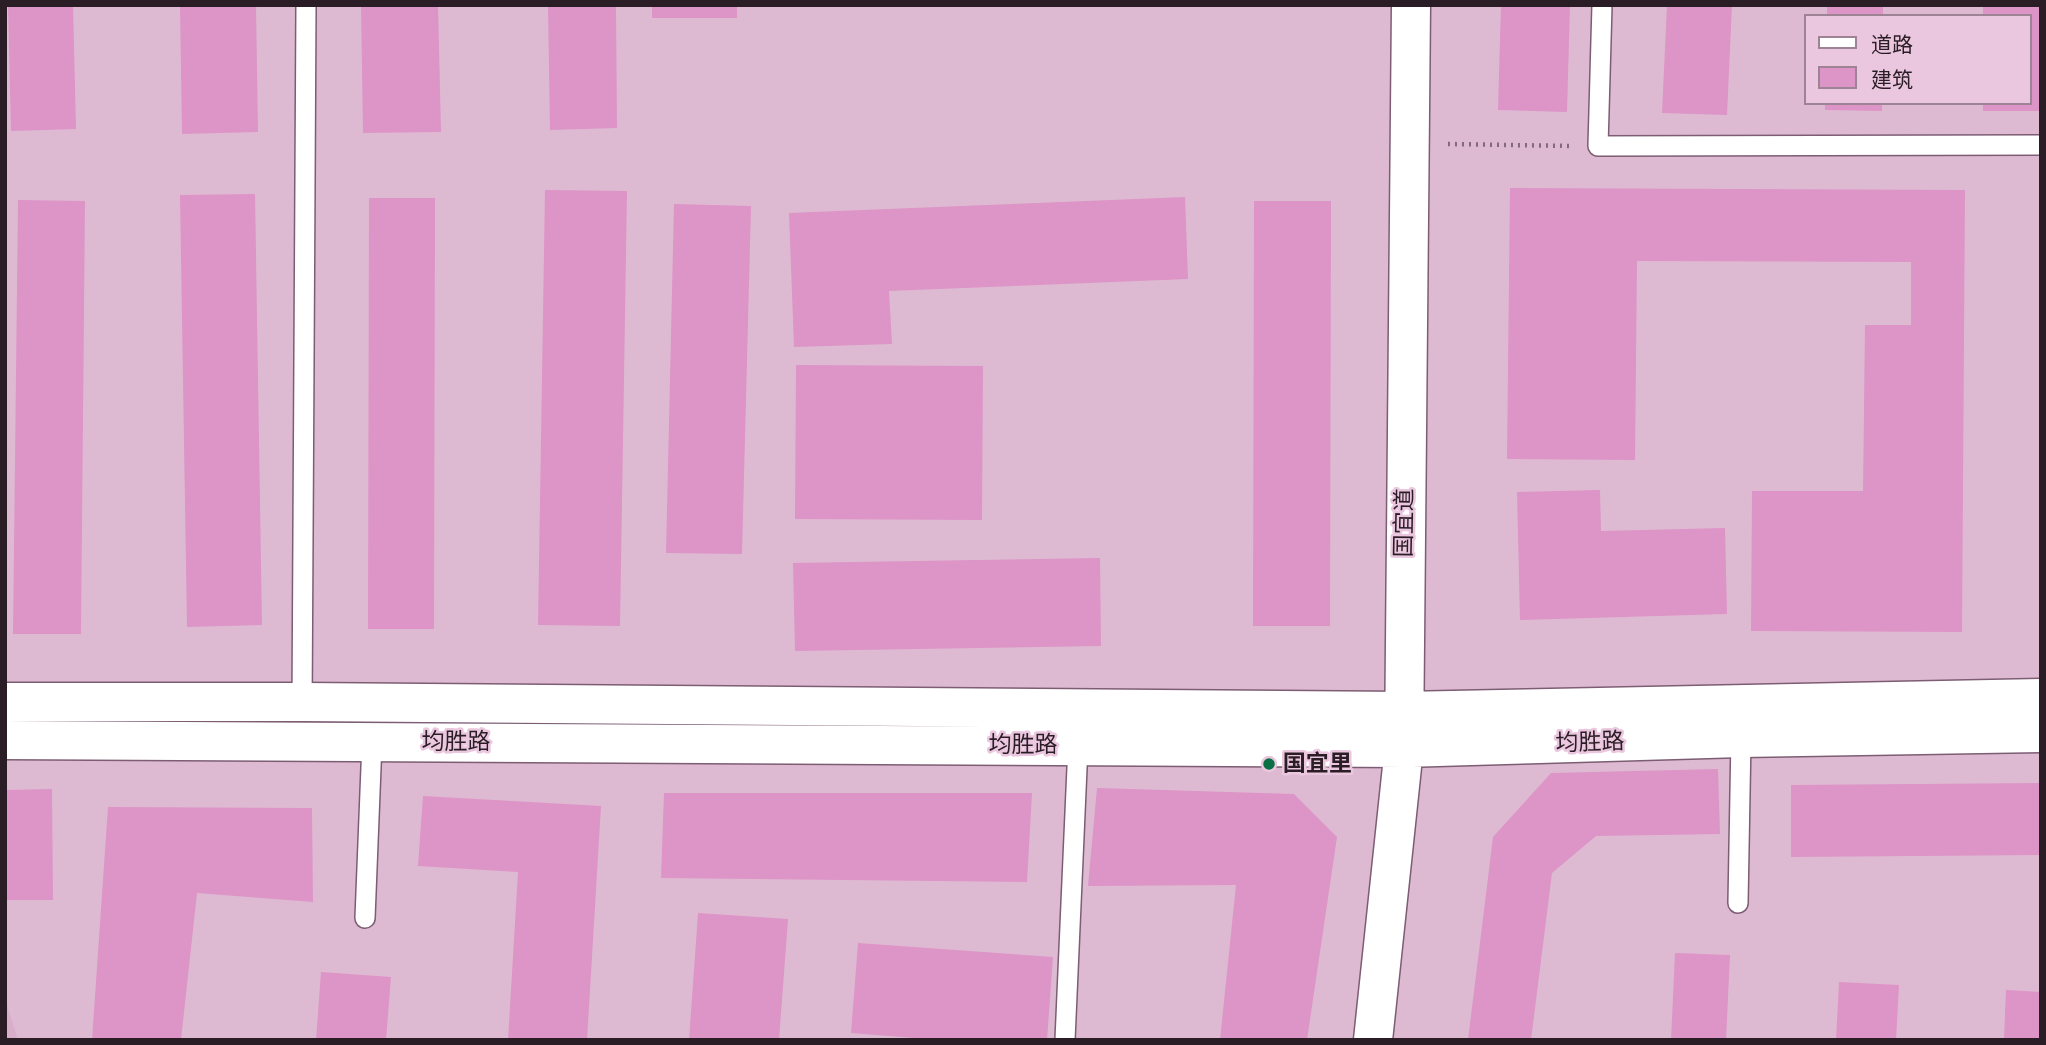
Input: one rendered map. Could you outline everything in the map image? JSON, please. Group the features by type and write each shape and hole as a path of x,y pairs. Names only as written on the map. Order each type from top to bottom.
{"street":[{"name":"国宜道","path":"1373,1040 1404,748 1411,5"},
{"name":"均胜路","path":"5,702 1403,711 2041,698"},
{"name":"均胜路","path":"5,740 1404,748 2041,733"}],"lane":[{"path":"301,741 306,5"},
{"path":"1602,5 1598,146 2041,145"},
{"path":"1738,902 1741,738"},
{"path":"365,918 372,742"},
{"path":"1065,1040 1078,745"}],"path":[{"path":"1411,144 1598,146"}],"shaded area":[{"path":"5,999 18,1040 5,1040"}],"building":[{"path":"8,5 73,5 76,129 11,131"},
{"path":"180,5 256,5 258,132 182,134"},
{"path":"361,5 438,5 441,132 363,133"},
{"path":"548,5 616,5 617,128 550,130"},
{"path":"652,5 737,5 737,18 652,18"},
{"path":"1501,5 1570,5 1567,112 1498,110"},
{"path":"1667,5 1732,5 1727,115 1662,113"},
{"path":"1827,5 1883,5 1883,14 1827,14"},
{"path":"1983,5 2041,5 2041,111 1983,111 1983,105 2032,105 2032,14 1983,14"},
{"path":"1825,105 1882,105 1882,111 1825,110"},
{"path":"1510,188 1965,190 1962,632 1751,631 1752,491 1863,491 1865,325 1911,325 1911,262 1637,261 1635,460 1507,459"},
{"path":"545,190 627,191 620,626 538,625"},
{"path":"255,194 262,625 187,627 180,195"},
{"path":"1185,197 1188,279 889,291 892,344 794,347 789,213"},
{"path":"369,198 435,198 434,629 368,629"},
{"path":"18,200 85,201 81,634 13,634"},
{"path":"1254,201 1331,201 1330,626 1253,626"},
{"path":"674,204 751,206 742,554 666,553"},
{"path":"796,365 983,366 982,520 795,519"},
{"path":"1600,490 1601,531 1725,528 1727,614 1520,620 1517,492"},
{"path":"1100,558 1101,646 795,651 793,563"},
{"path":"1718,769 1720,834 1596,836 1552,873 1531,1040 1468,1040 1493,837 1551,773"},
{"path":"2041,783 2041,855 1791,857 1791,785"},
{"path":"1097,788 1294,794 1337,837 1307,1040 1220,1040 1236,885 1088,886"},
{"path":"52,789 53,900 5,900 5,790"},
{"path":"664,793 1032,793 1027,882 661,878"},
{"path":"423,796 601,806 587,1040 508,1040 518,872 418,866"},
{"path":"108,807 312,808 313,902 197,893 181,1040 92,1040"},
{"path":"698,913 788,919 779,1040 689,1040"},
{"path":"858,943 1053,957 1047,1040 940,1040 851,1033"},
{"path":"1675,953 1730,955 1726,1040 1671,1040"},
{"path":"321,972 391,977 386,1040 316,1040"},
{"path":"1839,982 1899,985 1896,1040 1836,1040"},
{"path":"2006,990 2041,992 2041,1040 2004,1040"}],"place":[{"name":"国宜里","path":"1269,764"}]}
